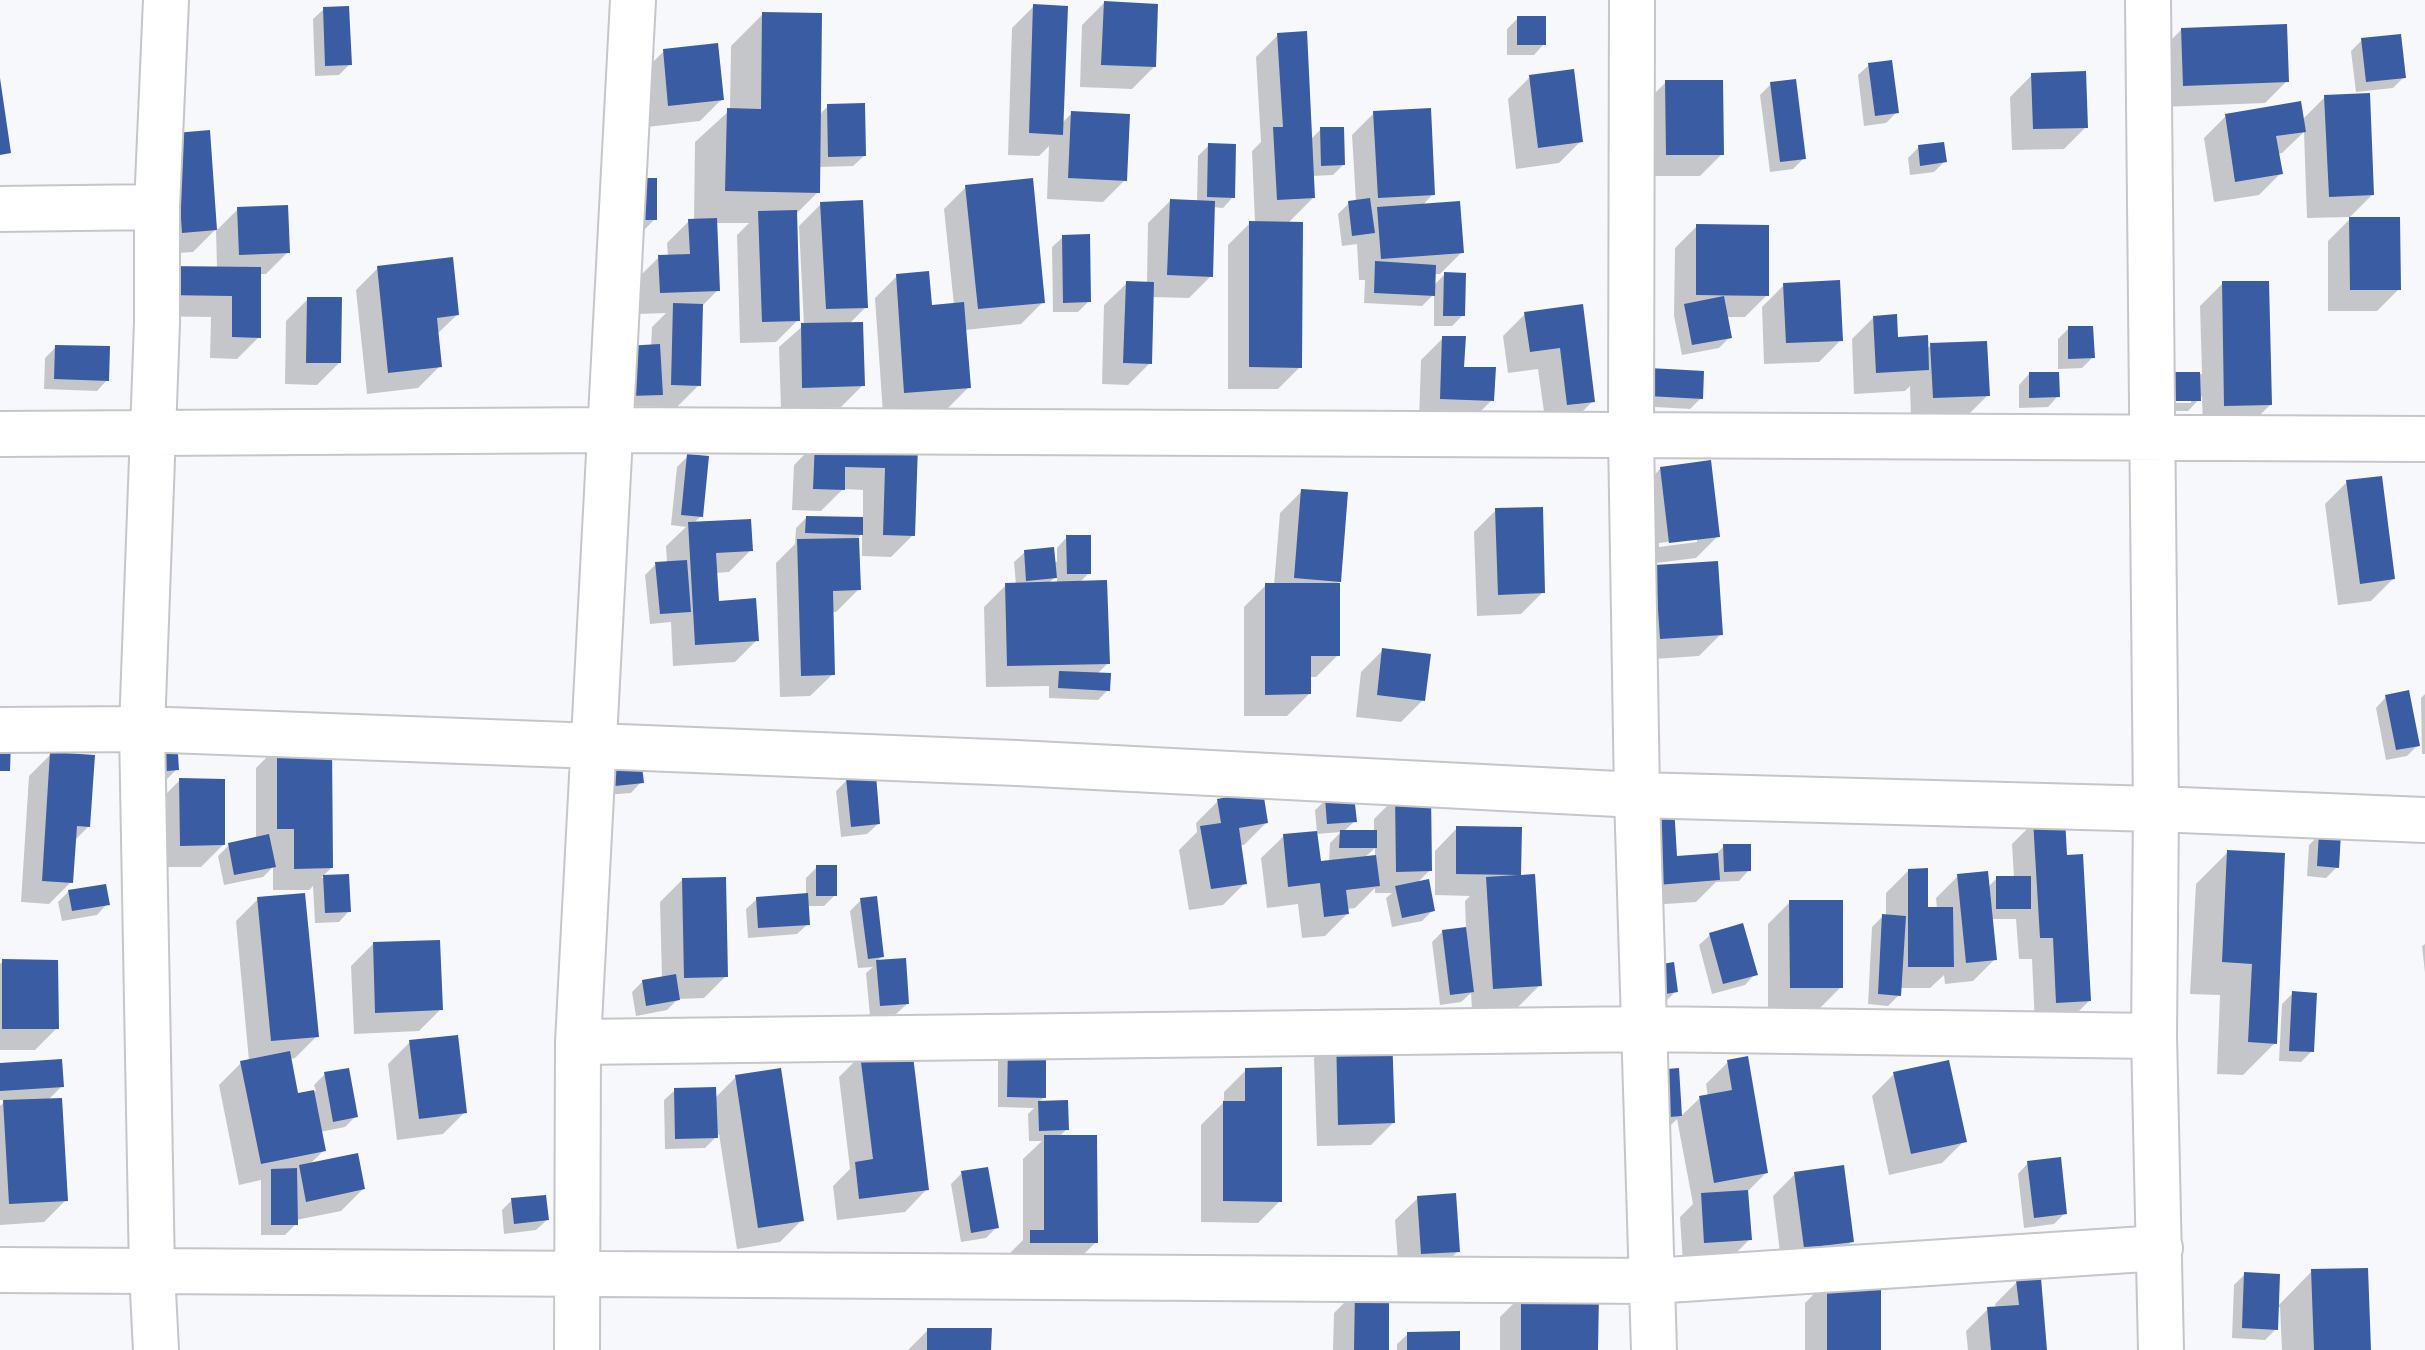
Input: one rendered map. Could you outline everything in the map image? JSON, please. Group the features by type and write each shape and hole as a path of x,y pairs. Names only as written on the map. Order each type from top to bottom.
{"street":[{"path":"156,1350 142,729 166,0"},
{"path":"577,1350 578,1042 633,0"},
{"path":"1632,0 1631,435 1637,795 1654,1350"},
{"path":"2148,0 2156,809 2154,1036 2161,1350"},
{"path":"0,209 157,207"},
{"path":"0,434 611,430 2425,439"},
{"path":"0,730 142,729 1017,763 1637,795 2156,809 2425,820"},
{"path":"578,1042 1645,1029 2154,1036"},
{"path":"0,1270 1652,1281 2160,1248"}],"building":[{"path":"1104,1 1158,4 1156,67 1101,65"},
{"path":"1033,4 1068,6 1063,135 1029,133"},
{"path":"349,6 352,65 325,66 323,7"},
{"path":"762,12 822,13 820,193 725,191 727,108 761,109"},
{"path":"1517,16 1546,16 1546,45 1517,45"},
{"path":"2287,24 2289,82 2183,86 2181,28"},
{"path":"1307,31 1315,198 1277,200 1273,127 1283,127 1277,33"},
{"path":"2401,34 2406,78 2366,82 2361,38"},
{"path":"718,43 724,100 668,106 663,49"},
{"path":"1892,60 1899,113 1875,116 1868,63"},
{"path":"1574,69 1583,142 1538,148 1529,75"},
{"path":"2086,71 2088,128 2033,129 2031,73"},
{"path":"0,78 11,153 0,155"},
{"path":"1796,79 1806,159 1780,162 1770,82"},
{"path":"1665,80 1723,80 1724,155 1666,155"},
{"path":"2370,93 2374,195 2329,197 2324,95"},
{"path":"2301,101 2306,132 2276,136 2283,174 2235,182 2225,114"},
{"path":"865,103 866,156 828,157 827,104"},
{"path":"1431,108 1435,195 1378,198 1373,111"},
{"path":"1071,111 1130,114 1127,181 1068,178"},
{"path":"1320,127 1344,127 1345,165 1321,166"},
{"path":"210,130 217,230 182,233 175,133"},
{"path":"1944,142 1947,162 1920,166 1918,145"},
{"path":"1208,143 1236,144 1235,198 1207,197"},
{"path":"633,178 657,178 657,220 633,220"},
{"path":"1033,178 1045,303 978,309 965,185"},
{"path":"1370,198 1375,233 1352,236 1348,201"},
{"path":"1170,199 1215,201 1213,277 1167,275"},
{"path":"863,200 868,308 826,309 820,202"},
{"path":"1460,201 1464,253 1381,259 1377,207"},
{"path":"288,205 290,253 239,255 237,207"},
{"path":"797,210 800,321 762,322 758,211"},
{"path":"2349,217 2400,217 2401,290 2350,290"},
{"path":"717,218 720,291 660,293 658,255 690,254 688,219"},
{"path":"1249,221 1303,222 1302,368 1249,367"},
{"path":"1696,224 1769,225 1769,296 1696,295"},
{"path":"1090,234 1091,302 1063,303 1062,235"},
{"path":"453,257 459,315 437,318 442,367 388,373 377,266"},
{"path":"1375,261 1436,265 1435,296 1374,293"},
{"path":"163,266 261,267 261,338 232,337 232,296 163,295"},
{"path":"929,271 932,305 964,302 971,388 904,393 896,274"},
{"path":"1444,272 1466,273 1465,316 1443,316"},
{"path":"1840,280 1843,341 1786,343 1783,283"},
{"path":"1126,281 1154,282 1152,364 1123,363"},
{"path":"2222,281 2269,281 2272,405 2224,406"},
{"path":"1724,296 1732,338 1692,345 1684,304"},
{"path":"307,297 342,297 341,363 306,363"},
{"path":"673,303 703,304 701,386 671,385"},
{"path":"1583,304 1595,402 1567,405 1560,348 1530,352 1524,312"},
{"path":"1897,314 1898,337 1928,335 1929,370 1876,373 1873,316"},
{"path":"863,322 865,386 802,388 801,323"},
{"path":"2068,326 2093,326 2095,358 2068,359"},
{"path":"1442,336 1466,336 1464,367 1496,367 1494,401 1440,399"},
{"path":"1987,341 1990,396 1933,398 1930,343"},
{"path":"660,344 663,395 628,396 625,346"},
{"path":"55,345 110,346 109,381 54,379"},
{"path":"1649,368 1704,371 1703,399 1648,396"},
{"path":"2029,372 2059,372 2060,397 2029,398"},
{"path":"2153,372 2200,372 2201,401 2153,401"},
{"path":"815,441 918,445 915,536 883,535 885,468 845,467 845,490 813,489"},
{"path":"687,454 709,456 703,517 681,515"},
{"path":"1711,460 1720,537 1669,543 1660,467"},
{"path":"2382,476 2395,579 2360,584 2346,480"},
{"path":"1301,489 1348,492 1341,582 1294,578"},
{"path":"1543,507 1545,593 1498,595 1495,508"},
{"path":"806,516 863,517 863,535 805,533"},
{"path":"751,519 753,551 716,553 719,601 756,598 759,641 695,645 688,522"},
{"path":"1066,535 1091,535 1091,574 1067,574"},
{"path":"859,538 861,590 833,591 835,675 801,676 797,539"},
{"path":"1054,547 1057,578 1026,581 1024,550"},
{"path":"687,560 691,612 660,614 655,562"},
{"path":"1718,561 1723,635 1660,639 1655,565"},
{"path":"1107,580 1110,664 1007,666 1005,583"},
{"path":"1265,583 1340,583 1340,656 1311,656 1311,694 1265,695"},
{"path":"1382,648 1431,654 1425,701 1377,695"},
{"path":"1059,671 1111,673 1110,691 1058,688"},
{"path":"2409,690 2420,746 2396,750 2385,695"},
{"path":"177,738 179,770 156,772 153,741"},
{"path":"0,739 11,740 10,771 0,771"},
{"path":"277,744 332,744 333,868 294,869 294,829 277,829"},
{"path":"50,752 95,755 90,827 77,826 73,883 42,881"},
{"path":"641,758 644,783 615,786 613,760"},
{"path":"876,775 880,824 851,827 846,778"},
{"path":"179,778 225,779 225,845 180,846"},
{"path":"1263,791 1268,823 1239,828 1247,884 1211,889 1200,826 1221,823 1217,799"},
{"path":"1431,794 1432,871 1396,872 1395,795"},
{"path":"1354,795 1357,822 1327,824 1325,798"},
{"path":"1674,806 1677,856 1718,853 1720,880 1657,885 1652,808"},
{"path":"2065,818 2067,855 2083,854 2091,1001 2056,1003 2053,938 2040,938 2033,820"},
{"path":"1456,826 1522,827 1521,875 1535,874 1542,986 1493,989 1486,877 1518,875 1456,874"},
{"path":"1340,830 1377,830 1377,848 1339,848"},
{"path":"1317,831 1321,861 1376,855 1380,886 1346,890 1349,914 1324,917 1320,883 1288,887 1283,834"},
{"path":"2319,832 2341,833 2339,868 2317,866"},
{"path":"269,834 276,867 234,875 228,843"},
{"path":"1723,844 1751,844 1751,871 1724,872"},
{"path":"2227,850 2285,853 2277,1044 2248,1042 2252,964 2222,962"},
{"path":"816,865 837,865 837,896 816,896"},
{"path":"1928,868 1928,907 1953,907 1954,967 1908,967 1908,869"},
{"path":"1988,871 1997,960 1966,963 1957,874"},
{"path":"349,874 351,912 325,913 323,875"},
{"path":"1996,876 2031,876 2031,909 1996,909"},
{"path":"726,877 728,977 684,978 682,878"},
{"path":"1429,879 1435,911 1402,918 1395,886"},
{"path":"106,884 110,905 72,911 68,890"},
{"path":"305,893 319,1037 271,1041 257,897"},
{"path":"808,893 810,925 758,928 756,897"},
{"path":"877,896 884,957 868,959 860,898"},
{"path":"1789,900 1843,900 1843,988 1790,988"},
{"path":"1882,914 1906,916 1901,996 1878,994"},
{"path":"1743,923 1758,975 1723,984 1709,933"},
{"path":"1466,927 1474,992 1450,995 1442,930"},
{"path":"440,940 443,1010 375,1013 373,942"},
{"path":"906,958 909,1004 880,1006 876,960"},
{"path":"2,959 58,960 59,1029 2,1029"},
{"path":"1674,962 1678,992 1653,996 1649,966"},
{"path":"676,974 680,1000 646,1006 642,980"},
{"path":"2292,991 2317,993 2314,1052 2289,1051"},
{"path":"1392,1033 1395,1123 1338,1125 1336,1034"},
{"path":"458,1035 467,1113 419,1119 409,1040"},
{"path":"912,1047 929,1190 859,1199 855,1162 873,1159 860,1054"},
{"path":"1008,1047 1046,1047 1046,1098 1007,1097"},
{"path":"290,1051 298,1093 314,1090 326,1151 261,1164 240,1061"},
{"path":"1748,1056 1768,1173 1714,1183 1699,1096 1732,1090 1727,1060"},
{"path":"62,1059 64,1087 0,1091 0,1063"},
{"path":"1949,1060 1967,1142 1911,1154 1893,1072"},
{"path":"1282,1067 1282,1202 1223,1201 1223,1101 1245,1101 1245,1068"},
{"path":"349,1068 358,1117 333,1122 324,1072"},
{"path":"781,1068 804,1221 758,1228 735,1075"},
{"path":"1679,1068 1682,1116 1657,1118 1653,1070"},
{"path":"716,1087 718,1138 675,1139 674,1088"},
{"path":"62,1098 68,1201 9,1204 3,1100"},
{"path":"1068,1100 1069,1130 1039,1131 1038,1101"},
{"path":"1044,1135 1097,1135 1098,1243 1030,1243 1030,1230 1044,1230"},
{"path":"358,1153 365,1189 306,1202 299,1165"},
{"path":"2061,1157 2067,1214 2034,1218 2027,1161"},
{"path":"1844,1165 1854,1242 1804,1248 1794,1172"},
{"path":"988,1167 999,1228 971,1233 961,1171"},
{"path":"297,1168 298,1225 271,1225 271,1169"},
{"path":"1748,1190 1752,1240 1704,1243 1701,1193"},
{"path":"1456,1193 1460,1252 1421,1254 1417,1196"},
{"path":"546,1195 549,1220 514,1224 511,1198"},
{"path":"2368,1268 2371,1350 2314,1350 2311,1269"},
{"path":"2244,1272 2280,1274 2278,1330 2242,1328"},
{"path":"2041,1278 2047,1350 1991,1350 1987,1307 2019,1305 2016,1280"},
{"path":"1827,1279 1881,1279 1881,1350 1827,1350"},
{"path":"1355,1289 1389,1290 1389,1350 1354,1350"},
{"path":"1521,1293 1599,1294 1598,1350 1521,1350"},
{"path":"927,1328 992,1328 991,1350 927,1350"},
{"path":"1460,1331 1460,1350 1407,1350 1407,1332"}]}
